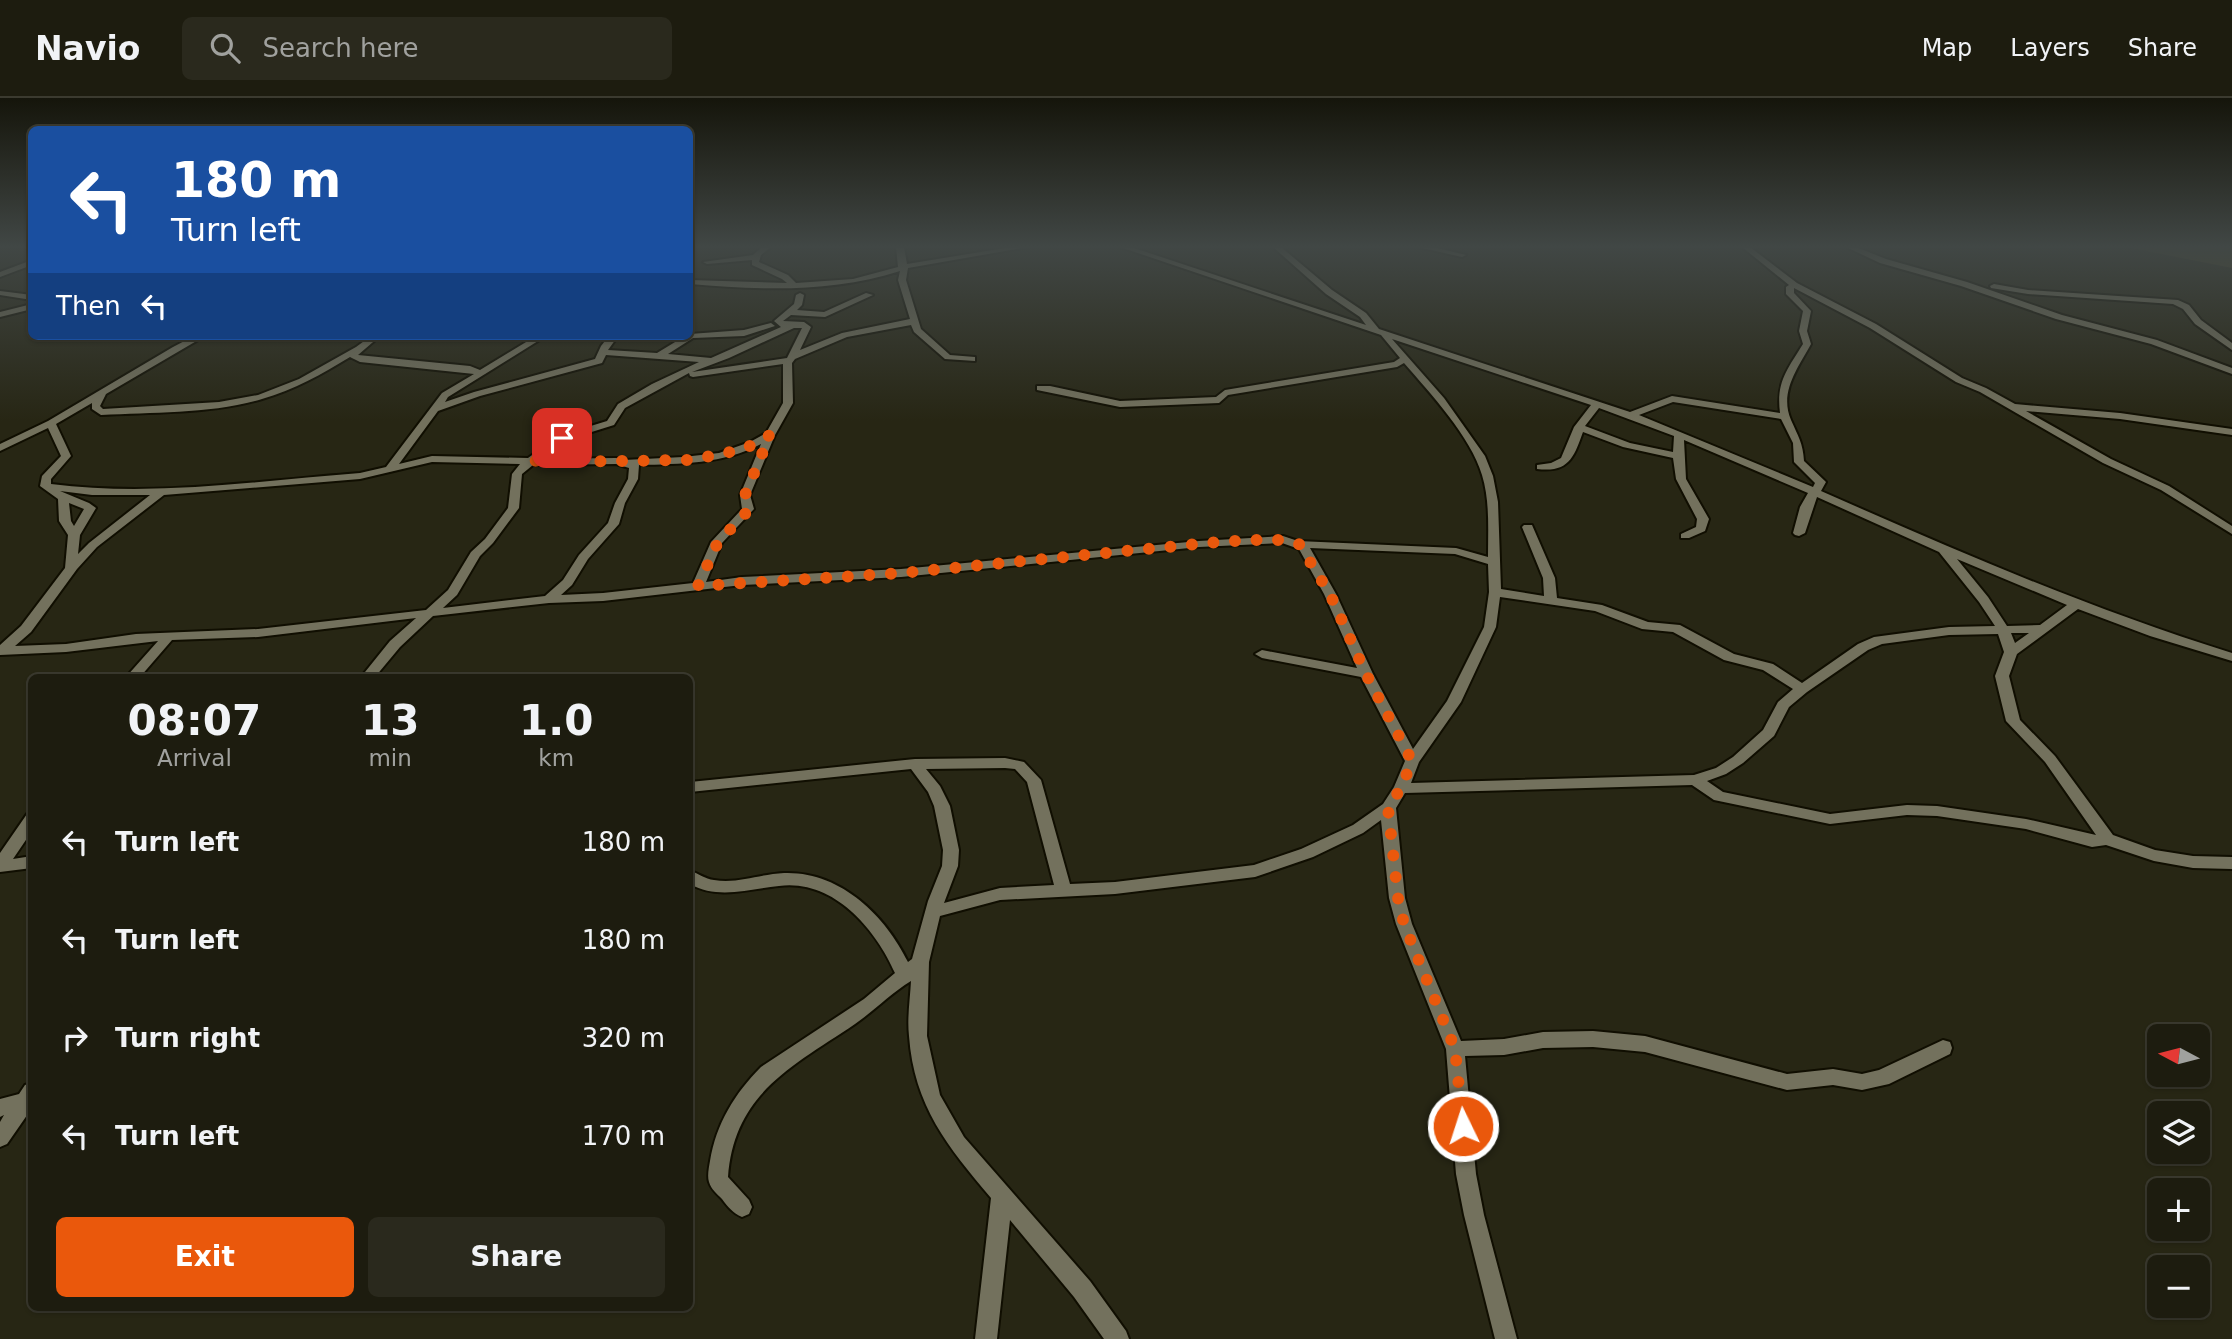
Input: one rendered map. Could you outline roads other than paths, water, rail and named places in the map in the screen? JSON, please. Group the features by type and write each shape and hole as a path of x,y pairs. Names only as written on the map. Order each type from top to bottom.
{"street":[{"path":"370,674 395,644 453,592 475,554 489,541 513,508 518,472 531,460 547,452 562,438 611,423 621,406 776,326 797,305"},
{"path":"789,312 825,315 847,305"},
{"path":"910,305 921,336 951,358 972,359"},
{"path":"1300,305 1630,415 1815,491 2003,576 2191,645 2232,657"},
{"path":"933,912 1000,894 1115,888 1255,871 1307,853 1358,829 1388,808 1401,788 1412,761 1454,702 1490,626 1495,592 1493,502 1488,476 1480,456 1441,400 1363,315 1348,305"},
{"path":"1800,533 1806,507 1821,482 1799,463 1798,443 1785,417 1782,395 1808,344 1803,331 1807,311 1801,305"},
{"path":"1832,305 1873,326 1959,380 1983,390 2107,461 2165,488 2232,531"},
{"path":"2023,305 2154,342 2232,372"},
{"path":"2181,305 2198,322 2232,347"},
{"path":"0,315 28,307"},
{"path":"678,377 792,358 833,339 882,327 907,326 915,320"},
{"path":"693,336 744,333 776,326 807,327 788,363 788,403 770,435 745,495 748,509 718,542 698,586"},
{"path":"0,448 50,423 194,340"},
{"path":"104,390 94,407 101,412 219,405 274,393 302,381 370,340"},
{"path":"390,469 444,395 535,340"},
{"path":"434,409 477,394 599,362 612,340"},
{"path":"659,356 685,340"},
{"path":"356,350 352,355 360,359 470,369 481,373"},
{"path":"604,352 713,360"},
{"path":"1040,388 1069,391 1108,403 1219,400 1226,393 1397,364 1405,359"},
{"path":"1630,415 1658,402 1677,399 1785,417"},
{"path":"1541,467 1552,467 1563,462 1574,446 1579,427 1598,404"},
{"path":"2010,407 2112,415 2232,432"},
{"path":"50,423 66,456 59,483 64,494 65,521 74,535"},
{"path":"1579,427 1627,444 1678,456"},
{"path":"1679,434 1681,479 1703,519 1701,529 1685,536"},
{"path":"64,494 160,492 350,477 432,459 628,462 712,457 744,449 770,435"},
{"path":"66,456 44,483 90,508 74,535 71,569"},
{"path":"549,599 568,582 583,557 613,524 620,503 633,479 635,466 628,462"},
{"path":"150,503 183,490"},
{"path":"1,651 26,629 71,569 93,545 150,503 160,492"},
{"path":"1528,527 1549,578 1551,600"},
{"path":"1,651 66,648 120,639 258,633 549,599 901,573 1273,539 1299,544 1456,551 1493,562"},
{"path":"1299,544 1330,594 1366,674 1412,761"},
{"path":"1943,550 1992,612 2011,652"},
{"path":"1495,592 1613,612 1646,626 1684,631 1729,657 1768,667 1802,689"},
{"path":"2077,604 2011,652 2002,676 2013,721 2050,759 2108,839"},
{"path":"1401,788 1695,780 1721,771 1738,760 1769,733 1783,705 1863,647 1879,640 1911,634 2000,628 2042,629"},
{"path":"136,674 170,636"},
{"path":"1262,654 1366,674"},
{"path":"915,764 935,790 942,806 950,850 950,866 933,912 920,962 918,1036 931,1097 957,1143 1082,1290 1118,1339"},
{"path":"693,787 915,764 1019,765 1034,780 1040,796 1053,858 1063,890"},
{"path":"1695,780 1719,796 1830,819 1922,810 2012,822 2092,841 2108,839 2154,855 2193,862 2232,863"},
{"path":"1388,808 1398,898 1404,924 1455,1049 1472,1205 1506,1339"},
{"path":"0,866 28,824"},
{"path":"0,866 28,862"},
{"path":"693,879 706,886 728,887 784,879 810,881 826,886 850,902 877,928 896,953 905,976"},
{"path":"742,1207 718,1180 719,1159 737,1110 755,1085 768,1073 870,1004 920,962"},
{"path":"1455,1049 1504,1047 1543,1040 1593,1039 1645,1044 1787,1082 1833,1077 1862,1082 1882,1078 1943,1048"},
{"path":"0,1108 28,1098"},
{"path":"0,1138 28,1100"},
{"path":"986,1339 1002,1194"}]}
